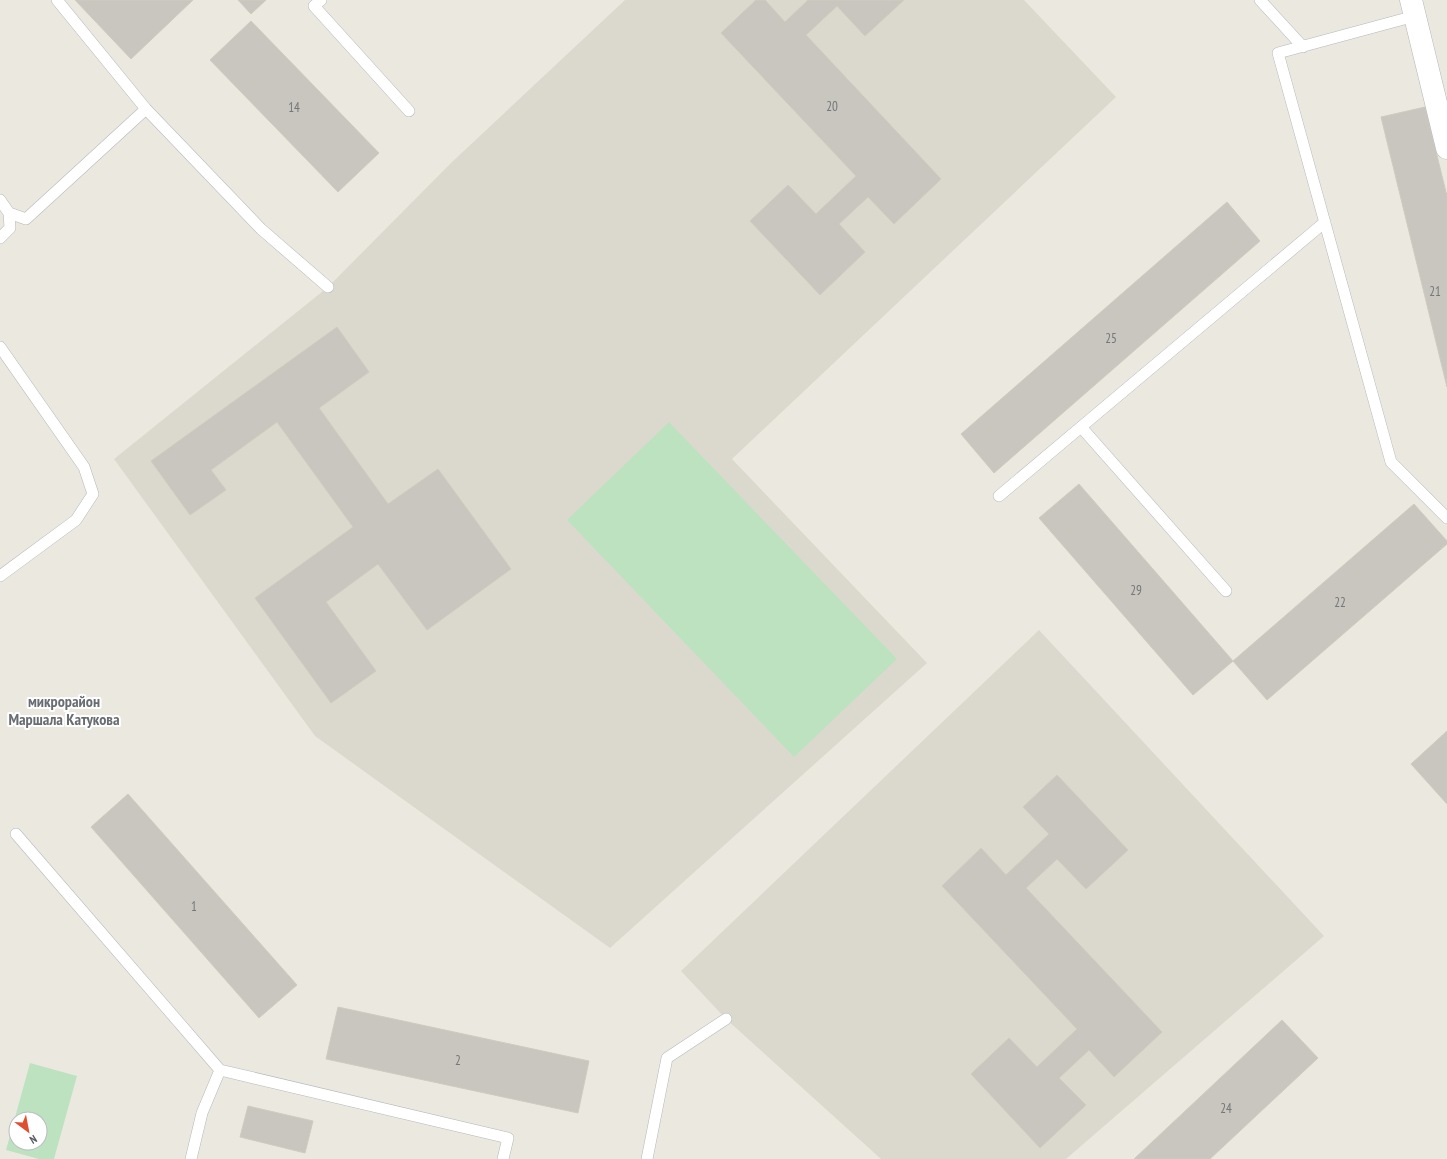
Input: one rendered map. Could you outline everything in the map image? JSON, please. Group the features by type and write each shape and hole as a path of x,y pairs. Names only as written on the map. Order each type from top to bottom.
{"street":[{"path":"1413,8 1447,148"}],"lane":[{"path":"57,0 146,109 261,229 328,287"},
{"path":"321,0 314,6 409,111"},
{"path":"1260,0 1303,47"},
{"path":"1413,8 1303,47 1278,53 1391,462 1447,518"},
{"path":"9,213 26,219 146,109"},
{"path":"0,200 9,213 10,228 0,238"},
{"path":"999,496 1325,222"},
{"path":"0,347 84,468 93,494 76,520 0,576"},
{"path":"1081,427 1226,591"},
{"path":"16,834 220,1070 508,1138 503,1159"},
{"path":"647,1159 666,1058 726,1018"},
{"path":"191,1159 202,1113 220,1070"}],"shaded area":[{"path":"625,0 1024,0 1116,97 732,459 927,663 610,948 315,736 114,459 328,287 452,162"},
{"path":"1039,630 1324,936 1066,1159 881,1159 726,1019 681,971"}],"green space":[{"path":"669,422 897,659 794,757 567,520"},
{"path":"30,1063 77,1076 54,1159 39,1159 10,1151 48,1151 48,1111 17,1111"}],"building":[{"path":"75,0 193,0 131,59"},
{"path":"238,0 266,0 251,14"},
{"path":"756,0 765,0 785,22 808,0 904,0 865,36 837,6 806,35 941,179 894,224 868,197 839,224 865,252 820,295 750,221 788,185 816,214 856,176 721,33"},
{"path":"251,21 379,153 338,192 210,60"},
{"path":"1425,107 1447,196 1447,387 1381,117"},
{"path":"1227,202 1260,241 994,473 961,434"},
{"path":"337,327 369,372 319,408 388,504 438,469 511,569 427,630 378,564 326,602 376,671 331,703 255,598 353,527 277,422 211,470 226,490 190,515 151,461"},
{"path":"1079,484 1233,661 1193,695 1039,518"},
{"path":"1414,504 1447,541 1447,544 1267,700 1233,661"},
{"path":"1447,731 1447,804 1411,764"},
{"path":"1057,775 1128,850 1086,889 1057,859 1026,888 1162,1032 1114,1077 1089,1050 1059,1078 1086,1105 1040,1148 971,1074 1009,1038 1037,1067 1077,1029 942,886 981,848 1006,875 1049,834 1023,807"},
{"path":"128,794 297,985 259,1018 91,827"},
{"path":"338,1007 589,1061 578,1113 326,1059"},
{"path":"1282,1020 1318,1058 1210,1159 1134,1159"},
{"path":"248,1106 313,1121 305,1153 240,1137"}],"district":[{"name":"микрорайон Маршала Катукова","path":"64,710"}]}
